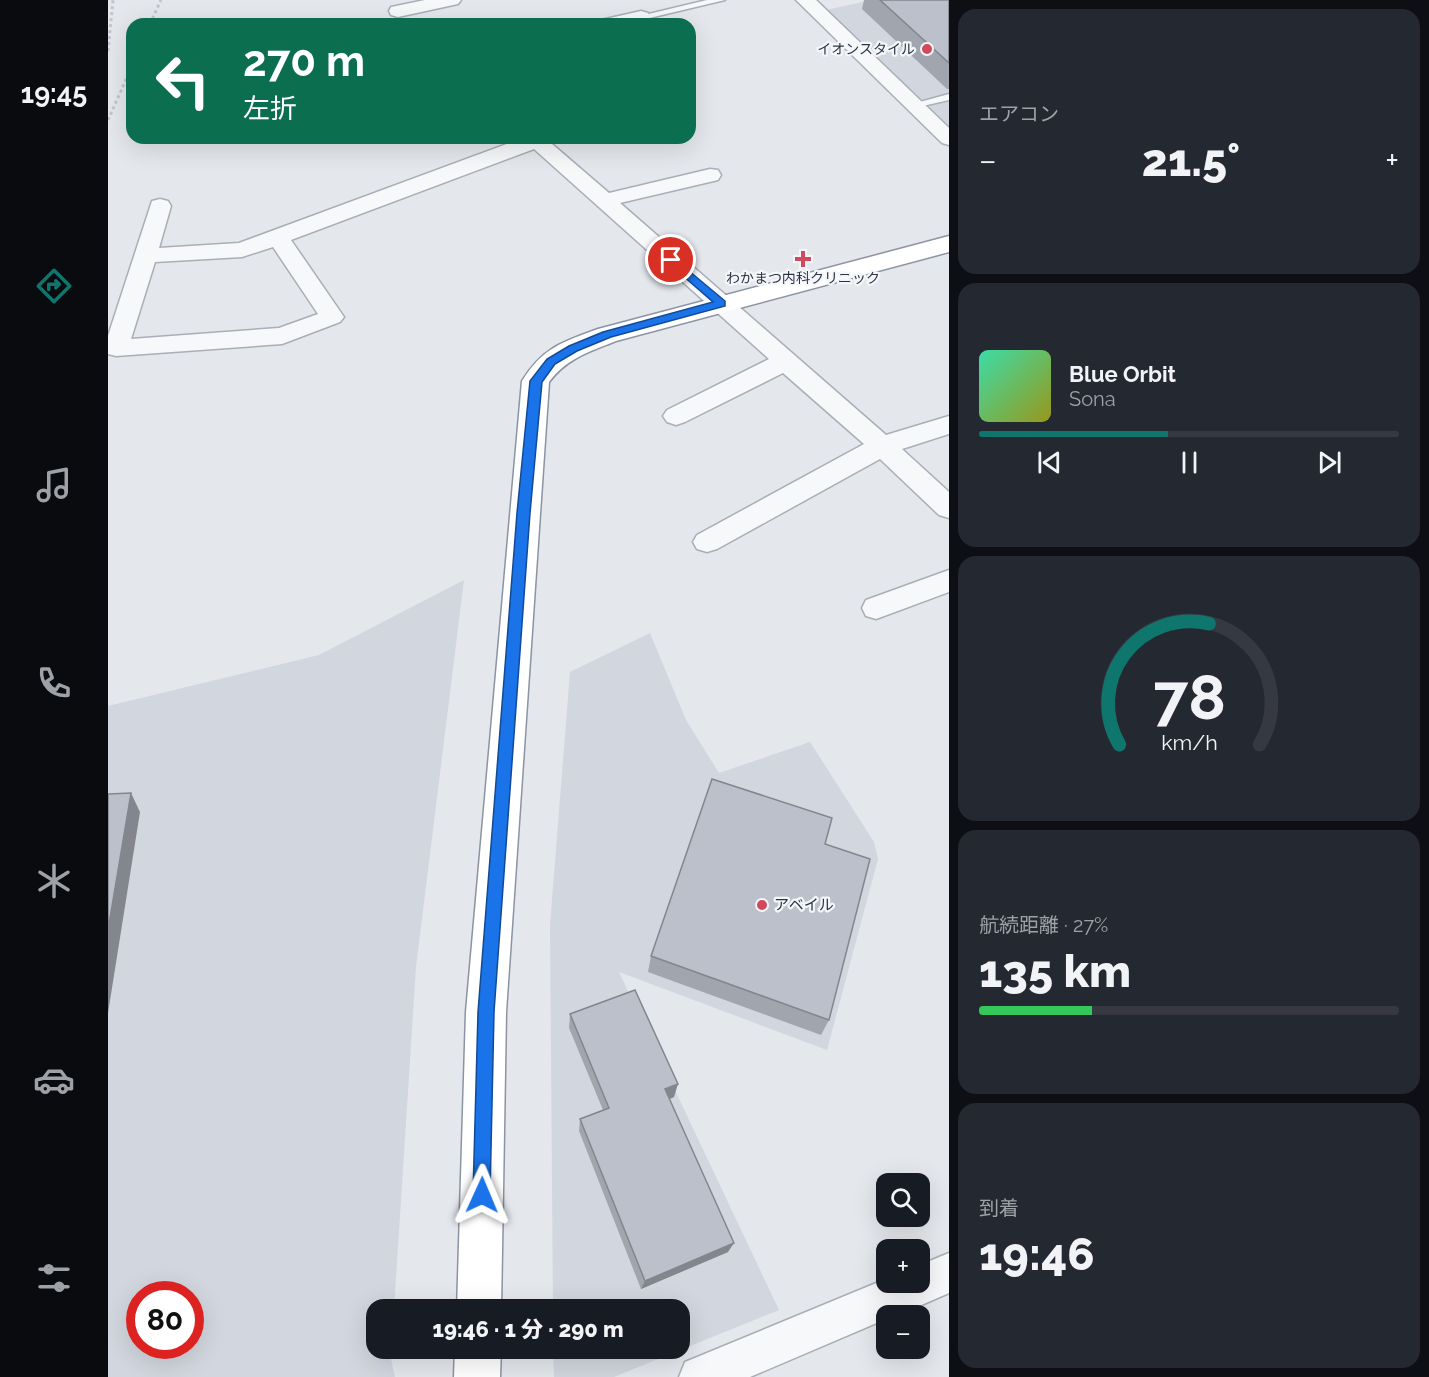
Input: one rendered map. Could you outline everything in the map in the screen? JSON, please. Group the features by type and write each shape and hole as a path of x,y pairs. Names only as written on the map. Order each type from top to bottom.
{"highway":[{"path":"479,1299 486,1012 536,381 551,361 573,348 607,335 949,244"},
{"path":"477,1377 478,1359"}],"street":[{"path":"392,5 452,0"},
{"path":"805,0 949,139"},
{"path":"392,5 406,18"},
{"path":"636,18 641,17"},
{"path":"147,256 242,250 525,144"},
{"path":"540,144 882,446 949,508"},
{"path":"604,201 710,175"},
{"path":"160,206 147,256 116,348 282,336 332,317 278,238"},
{"path":"676,416 786,361"},
{"path":"707,542 882,446 949,425"},
{"path":"876,608 949,581"},
{"path":"708,1376 949,1274"}],"lane":[{"path":"641,17 720,0"},
{"path":"914,105 949,97"}],"path":[{"path":"108,51 114,0"},
{"path":"152,18 160,0"},
{"path":"108,120 126,80"}],"shaded area":[{"path":"872,0 949,0 949,132 821,11"},
{"path":"464,580 416,967 395,1299 366,1299 366,1359 391,1359 395,1377 108,1377 108,706 319,655"},
{"path":"650,633 686,720 719,773 810,742 874,842 878,859 827,1050 619,972 779,1310 690,1346 690,1299 553,1299 550,925 570,672"},
{"path":"553,1359 658,1359 614,1377 554,1377"}],"building":[{"path":"880,0 949,0 949,63"},
{"path":"712,779 832,818 825,844 870,859 829,1020 651,956"},
{"path":"131,793 108,930 108,794"},
{"path":"635,990 678,1084 665,1089 734,1243 645,1281 580,1119 609,1108 570,1014"}],"place":[{"name":"イオンスタイル","path":"927,49"},
{"name":"わかまつ内科クリニック","path":"803,259"},
{"name":"アベイル","path":"762,905"}],"route":[{"path":"482,1195 486,1012 536,381 551,361 573,348 607,335 721,304 671,260"}]}
